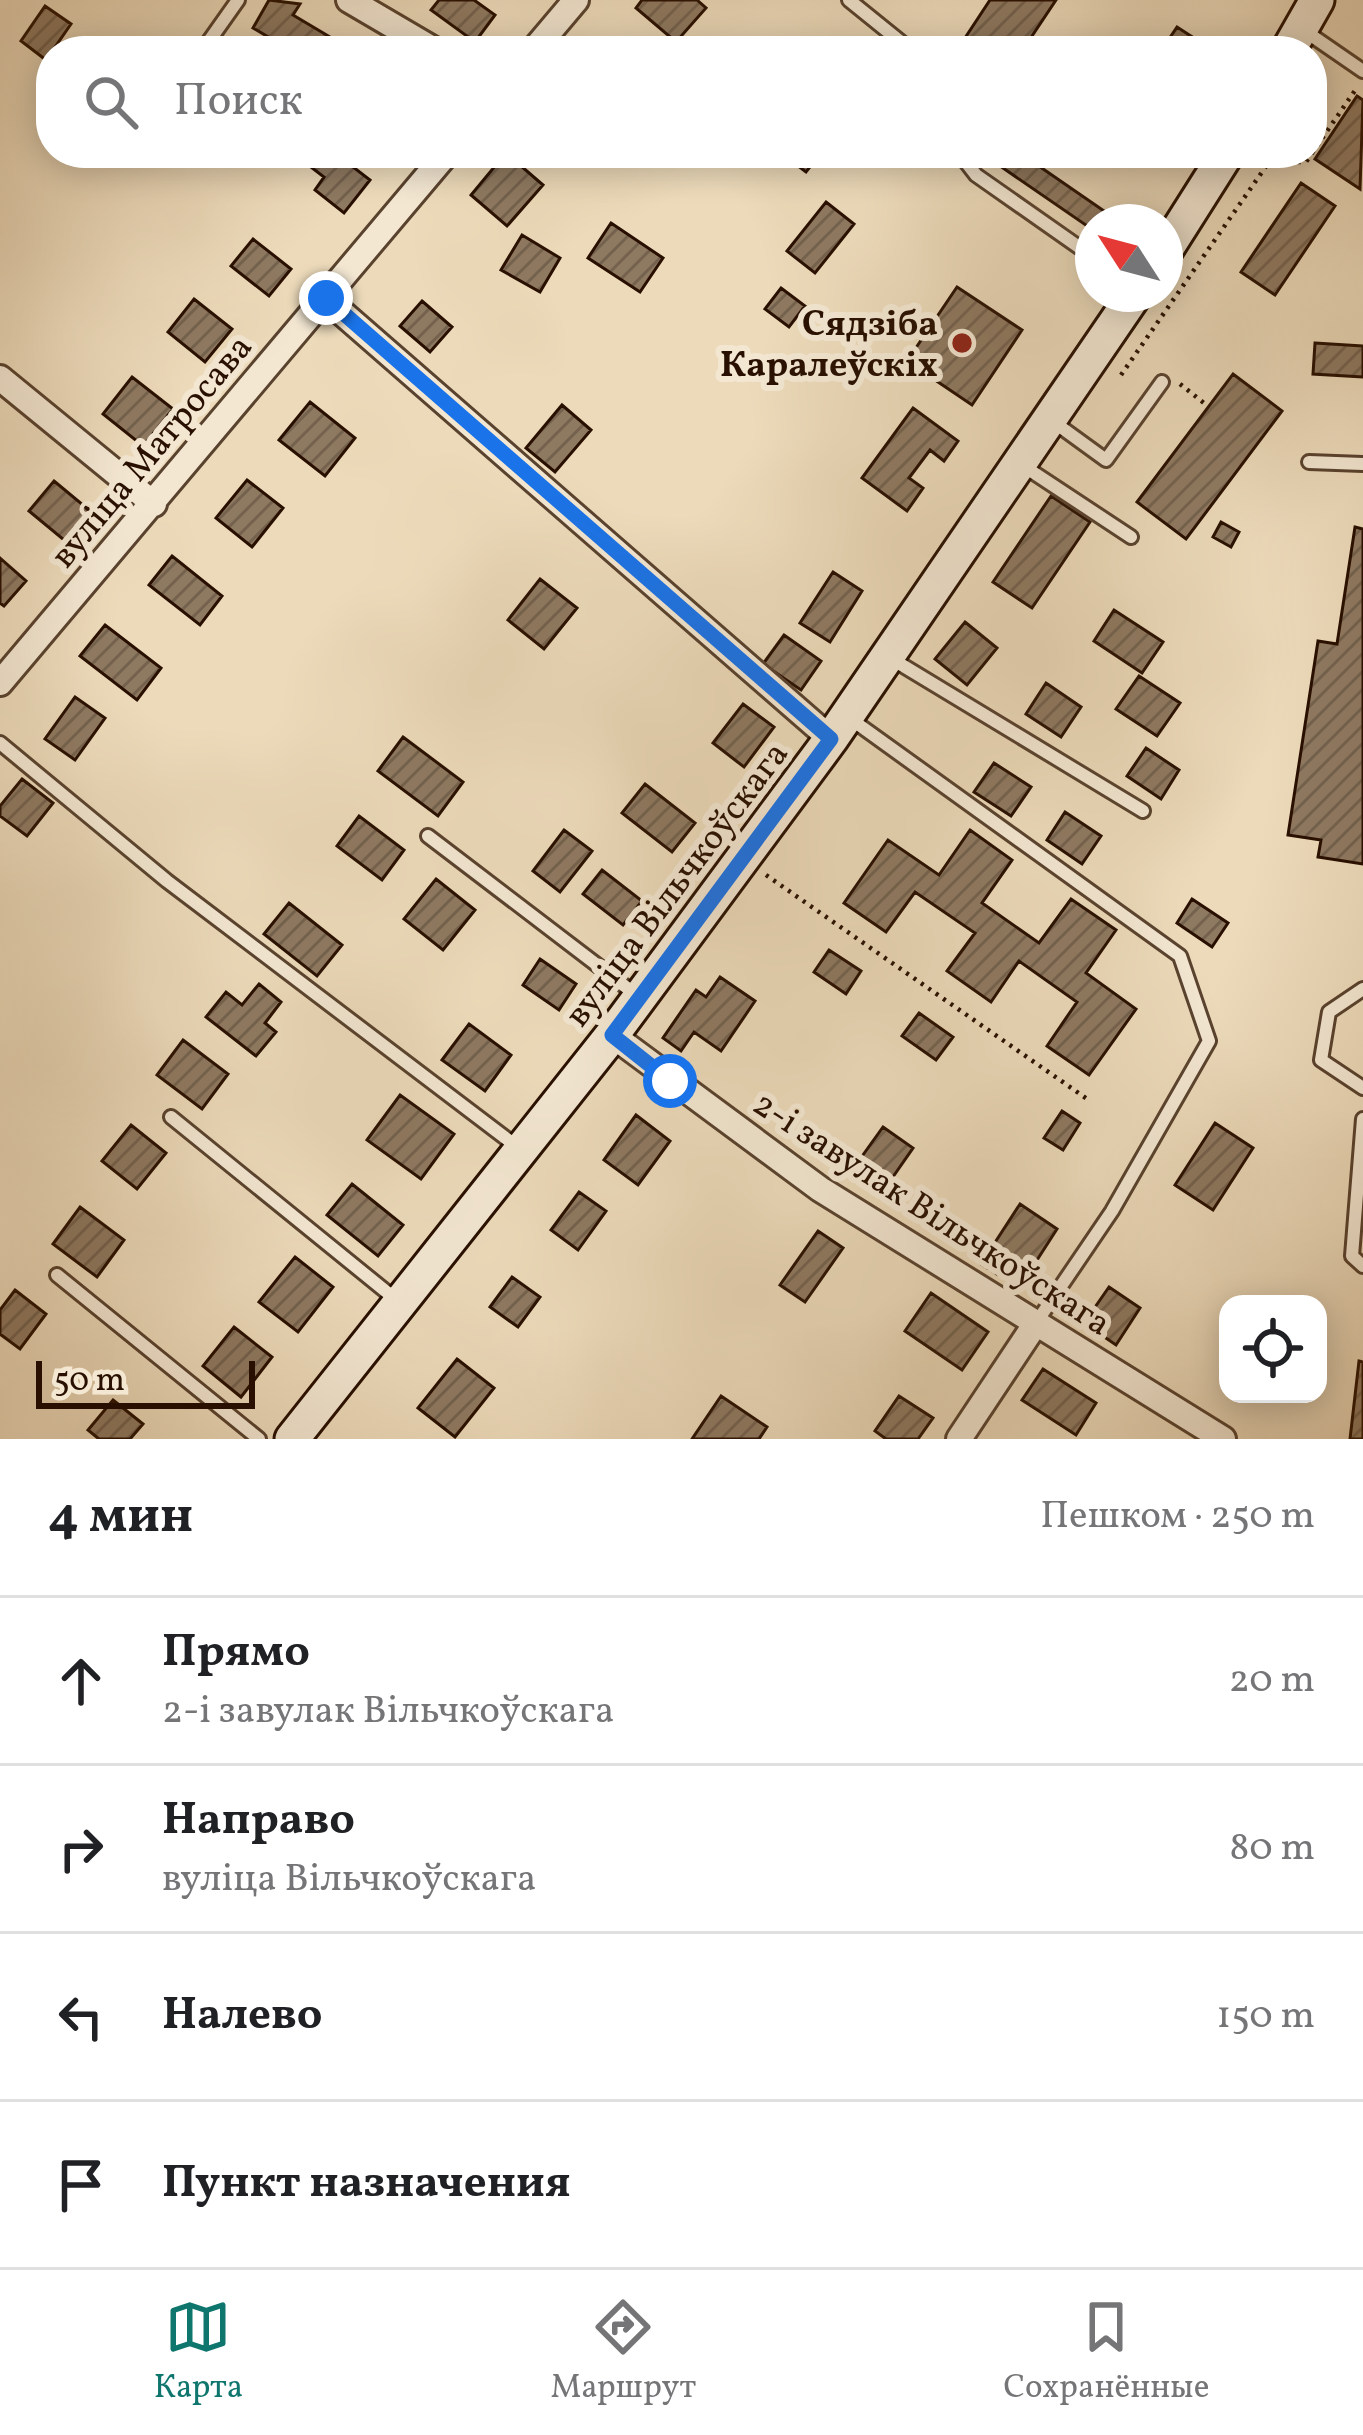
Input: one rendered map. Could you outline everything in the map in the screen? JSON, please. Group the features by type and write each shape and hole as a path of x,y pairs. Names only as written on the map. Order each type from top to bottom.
{"main road":[{"path":"1183,222 1217,168"},
{"name":"вуліца Вільчкоўскага","path":"292,1439 640,998 839,728 1123,312"}],"street":[{"path":"349,0 410,36"},
{"path":"546,36 576,0"},
{"name":"вуліца Матросава","path":"0,683 434,168"},
{"path":"326,298 839,728"},
{"path":"0,378 154,504"},
{"name":"2-і завулак Вільчкоўскага","path":"612,1035 820,1189 1223,1439"},
{"path":"959,1439 1036,1323"}],"lane":[{"path":"213,36 238,0"},
{"path":"850,0 894,36"},
{"path":"1327,46 1363,75"},
{"path":"971,168 1075,244"},
{"path":"1050,419 1106,460 1162,382"},
{"path":"1309,462 1363,464"},
{"path":"1019,463 1131,537"},
{"path":"887,656 1143,811"},
{"path":"839,728 1180,956 1209,1041 1112,1210 1036,1323"},
{"path":"0,743 167,881 521,1150"},
{"path":"428,836 640,998"},
{"path":"1363,989 1329,1012 1321,1060 1363,1088"},
{"path":"171,1117 400,1303"},
{"path":"1363,1119 1352,1256 1363,1266"},
{"path":"57,1275 260,1439"}],"path":[{"path":"1327,130 1363,75"},
{"path":"766,875 1090,1101"}],"building":[{"path":"269,0 300,4 293,15 328,36 266,36 253,28"},
{"path":"439,0 474,0 495,15 479,36 467,36 431,10"},
{"path":"642,0 697,0 706,8 681,36 669,36 636,8"},
{"path":"990,0 1056,0 1032,36 966,36"},
{"path":"45,6 71,24 63,36 36,36 36,52 21,41"},
{"path":"1357,96 1363,100 1360,189 1327,167 1327,141"},
{"path":"312,168 354,168 370,180 344,213 315,190 324,177"},
{"path":"494,168 523,168 543,185 507,226 471,195"},
{"path":"1003,168 1042,168 1094,204 1075,204 1075,218"},
{"path":"1301,183 1335,206 1275,295 1241,272"},
{"path":"826,202 854,224 815,273 787,251"},
{"path":"611,223 663,258 640,292 588,258"},
{"path":"522,235 560,258 540,292 501,270"},
{"path":"253,239 291,269 269,296 231,266"},
{"path":"957,287 1022,330 972,405 907,361"},
{"path":"781,288 805,306 789,327 765,309"},
{"path":"194,299 232,329 205,362 168,332"},
{"path":"422,301 452,327 430,352 400,326"},
{"path":"1315,343 1363,346 1363,377 1313,374"},
{"path":"1233,374 1282,411 1186,539 1137,502"},
{"path":"132,377 173,409 143,446 103,414"},
{"path":"310,402 355,438 325,476 279,440"},
{"path":"562,405 591,430 555,472 526,448"},
{"path":"913,408 958,441 944,461 930,450 909,478 923,488 907,511 862,478"},
{"path":"247,480 283,508 252,547 216,518"},
{"path":"54,481 95,515 70,545 29,511"},
{"path":"1051,496 1090,522 1032,608 993,582"},
{"path":"1221,522 1239,532 1231,547 1213,537"},
{"path":"1355,527 1363,529 1363,864 1318,857 1321,840 1288,835 1318,641 1337,644"},
{"path":"172,556 222,596 200,625 149,585"},
{"path":"0,558 26,581 4,606 0,603"},
{"path":"833,572 862,591 830,642 800,623"},
{"path":"540,579 577,608 544,649 508,620"},
{"path":"1114,610 1163,642 1142,673 1094,641"},
{"path":"965,622 997,648 967,685 935,659"},
{"path":"105,625 161,668 137,700 80,656"},
{"path":"784,635 821,661 801,690 763,664"},
{"path":"1139,676 1180,703 1157,736 1116,709"},
{"path":"1046,683 1081,707 1061,737 1026,714"},
{"path":"75,697 105,718 75,760 45,739"},
{"path":"743,704 774,727 744,767 713,743"},
{"path":"403,737 463,782 438,816 378,771"},
{"path":"1146,748 1179,770 1161,799 1127,776"},
{"path":"994,763 1031,787 1011,816 974,792"},
{"path":"22,779 53,803 27,836 0,816 0,806"},
{"path":"645,784 695,823 672,852 622,813"},
{"path":"1065,812 1101,836 1082,864 1047,840"},
{"path":"359,816 404,850 382,880 337,846"},
{"path":"564,830 592,851 560,892 533,871"},
{"path":"970,830 1012,860 982,903 1039,943 1071,899 1116,930 1086,973 1136,1009 1089,1075 1047,1046 1077,1002 1019,961 991,1002 947,971 975,933 915,892 886,932 844,903 888,840 939,875"},
{"path":"602,870 642,901 623,925 583,894"},
{"path":"436,879 475,910 443,950 404,919"},
{"path":"1192,899 1228,923 1212,947 1177,923"},
{"path":"289,903 342,945 317,976 264,934"},
{"path":"829,950 861,971 846,994 814,972"},
{"path":"540,959 576,984 559,1010 523,985"},
{"path":"720,977 755,1001 721,1051 694,1032 681,1051 663,1038 696,990 706,997"},
{"path":"259,984 281,1002 265,1023 276,1032 256,1056 206,1017 226,992 242,1005"},
{"path":"919,1013 953,1037 936,1060 902,1036"},
{"path":"469,1024 511,1055 485,1091 442,1060"},
{"path":"183,1040 228,1074 202,1109 157,1075"},
{"path":"400,1095 454,1134 421,1179 367,1140"},
{"path":"1062,1111 1080,1123 1063,1150 1044,1138"},
{"path":"636,1115 670,1141 638,1185 604,1160"},
{"path":"1215,1123 1253,1148 1213,1210 1175,1185"},
{"path":"131,1125 166,1153 137,1189 102,1161"},
{"path":"883,1127 913,1148 881,1194 850,1173"},
{"path":"352,1184 403,1225 378,1256 327,1215"},
{"path":"579,1192 606,1211 578,1250 551,1230"},
{"path":"1020,1204 1057,1229 1019,1288 981,1264"},
{"path":"80,1207 124,1240 97,1277 53,1244"},
{"path":"818,1231 843,1248 805,1302 780,1285"},
{"path":"295,1257 333,1287 298,1332 259,1302"},
{"path":"512,1277 540,1297 518,1327 490,1307"},
{"path":"1109,1287 1140,1308 1116,1345 1084,1323"},
{"path":"15,1290 46,1314 20,1349 0,1334 0,1310"},
{"path":"931,1293 988,1332 962,1370 905,1331"},
{"path":"234,1327 272,1357 241,1397 203,1366"},
{"path":"457,1359 494,1388 455,1437 418,1408"},
{"path":"1359,1361 1363,1362 1363,1439 1350,1439"},
{"path":"1043,1369 1096,1403 1076,1435 1022,1400"},
{"path":"721,1396 767,1427 759,1439 692,1439"},
{"path":"899,1396 933,1418 918,1439 886,1439 875,1431"},
{"path":"113,1400 143,1424 130,1439 99,1439 88,1430"}],"place":[{"name":"Сядзіба Каралеўскіх","path":"962,343"}],"route":[{"path":"326,298 831,739 612,1035 670,1081"}]}
